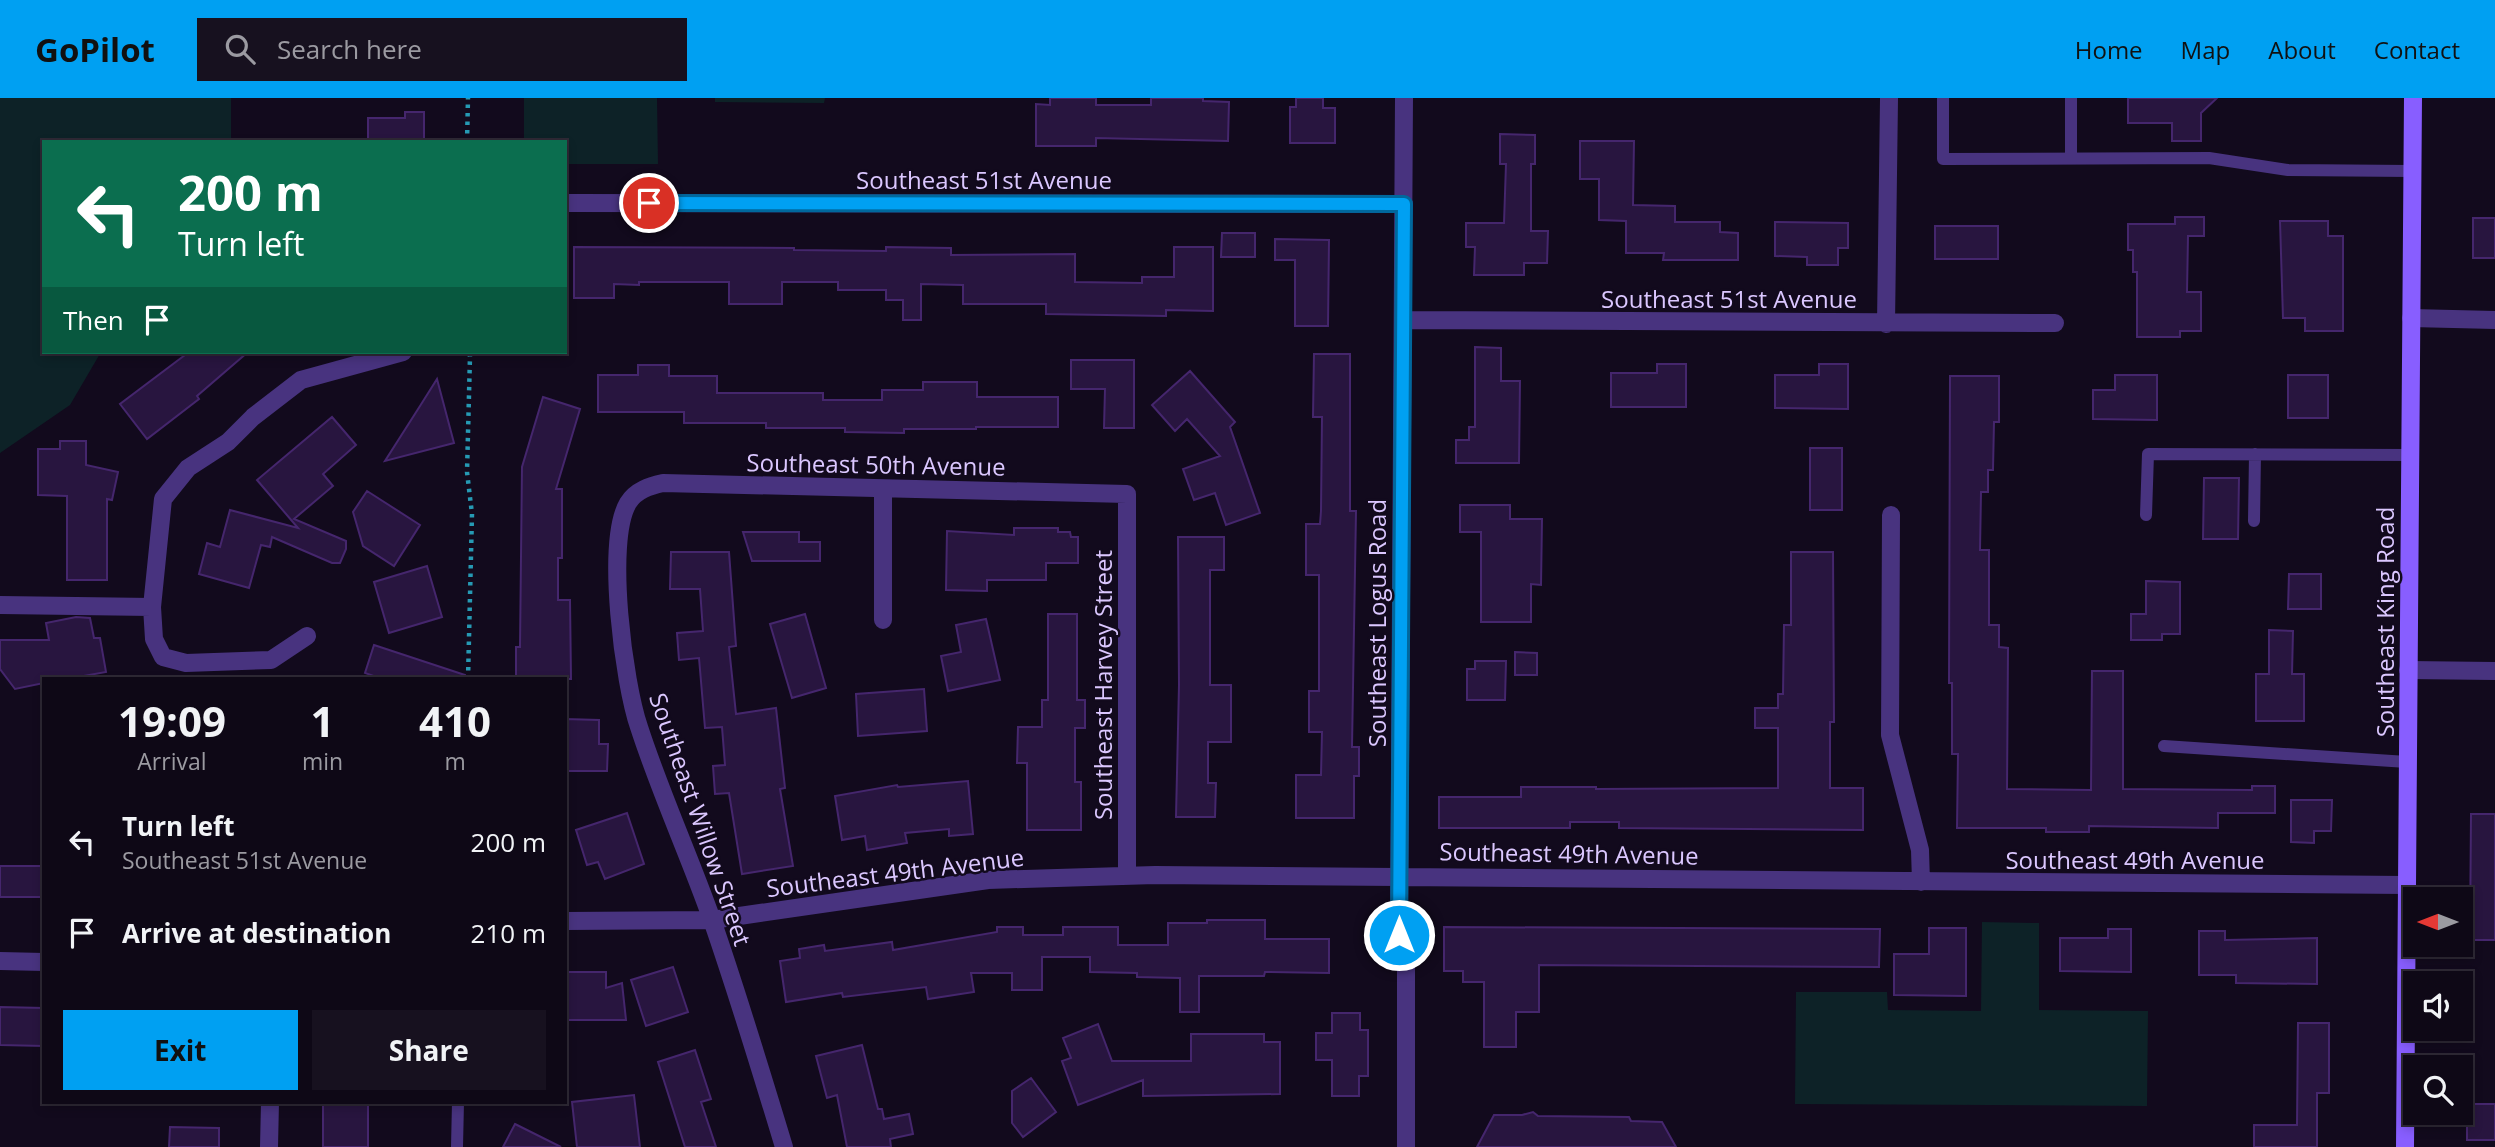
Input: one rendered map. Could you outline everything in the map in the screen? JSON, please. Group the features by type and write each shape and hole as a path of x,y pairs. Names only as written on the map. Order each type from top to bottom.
{"main road":[{"name":"Southeast King Road","path":"2405,1147 2413,98"}],"street":[{"name":"Southeast Logus Road","path":"1404,98 1399,935 1406,967 1406,1147"},
{"path":"1886,324 1889,99"},
{"name":"Southeast 51st Avenue","path":"567,203 1404,204"},
{"path":"2411,318 2495,320"},
{"name":"Southeast 51st Avenue","path":"1403,320 2055,323"},
{"path":"306,636 271,660 186,663 163,657 154,639 152,607 163,499 188,468 228,442 253,417 301,380 396,354"},
{"name":"Southeast 50th Avenue","path":"629,501 644,488 663,483 1127,494"},
{"path":"883,489 883,620"},
{"name":"Southeast Harvey Street","path":"1127,494 1127,876"},
{"name":"Southeast Willow Street","path":"629,501 621,519 618,565 620,615 625,670 638,725 712,920 785,1147"},
{"path":"1891,515 1890,735 1920,850 1921,882"},
{"path":"0,605 152,607"},
{"path":"2408,670 2495,671"},
{"name":"Southeast 49th Avenue","path":"567,921 712,920 988,880 1127,876 1399,875 2406,885"},
{"path":"0,961 42,962"},
{"path":"269,1147 270,1104"}],"lane":[{"path":"1943,98 1943,159 2208,158 2288,170 2412,171"},
{"path":"2071,98 2071,159"},
{"path":"2146,515 2148,454 2410,456"},
{"path":"2254,520 2255,454"},
{"path":"2164,746 2407,762"},
{"path":"457,1147 458,1104"}],"path":[{"path":"467,140 468,98"},
{"path":"468,677 472,514 467,472 469,354"}],"green space":[{"path":"0,98 231,98 231,140 42,140 42,354 100,354 70,405 0,453"},
{"path":"524,98 657,98 658,164 567,164 567,140 524,140"},
{"path":"715,98 825,98 824,103 715,102"},
{"path":"1982,922 2039,923 2039,1010 2148,1011 2147,1106 1795,1104 1796,992 1887,992 1888,1010 1981,1011"}],"building":[{"path":"1050,98 1096,98 1096,105 1151,105 1151,98 1203,98 1203,101 1229,102 1228,141 1096,138 1096,146 1036,146 1036,104 1050,105"},
{"path":"1296,98 1323,98 1323,108 1335,108 1335,143 1290,143 1290,107 1296,107"},
{"path":"2128,98 2217,98 2201,113 2201,141 2172,141 2172,123 2128,123"},
{"path":"405,112 424,112 424,140 368,140 368,118 405,118"},
{"path":"1500,134 1535,135 1535,164 1531,164 1531,231 1548,231 1547,263 1524,263 1524,275 1474,275 1475,247 1466,247 1466,223 1504,223 1506,164 1500,164"},
{"path":"1580,141 1634,141 1633,205 1675,206 1675,222 1720,222 1720,232 1738,233 1738,260 1663,260 1664,253 1626,253 1626,221 1599,220 1599,179 1580,179"},
{"path":"2175,217 2204,217 2204,236 2188,236 2187,292 2201,292 2201,331 2180,331 2180,337 2137,337 2137,272 2133,272 2133,250 2128,250 2128,224 2175,224"},
{"path":"2473,218 2495,218 2495,258 2473,258"},
{"path":"2280,221 2328,221 2328,236 2343,236 2343,331 2305,331 2305,318 2283,318"},
{"path":"1775,222 1848,223 1848,248 1838,248 1838,265 1807,265 1807,257 1775,256"},
{"path":"1935,226 1998,226 1998,259 1935,259"},
{"path":"1222,233 1255,233 1255,257 1221,257"},
{"path":"1275,239 1329,240 1328,326 1295,326 1295,260 1275,260"},
{"path":"574,247 886,251 886,247 951,248 951,255 1075,254 1075,282 1142,283 1142,277 1174,277 1174,247 1213,247 1213,311 1166,310 1166,316 1046,314 1046,304 963,304 963,285 921,284 921,320 903,320 903,300 886,300 886,290 838,290 838,282 782,282 782,304 729,304 729,282 614,284 614,298 574,298"},
{"path":"1475,347 1501,348 1501,381 1520,381 1519,463 1456,463 1456,440 1469,440 1469,427 1475,427"},
{"path":"186,354 246,354 197,396 199,399 147,439 120,404"},
{"path":"1314,354 1350,354 1350,511 1356,511 1352,747 1359,747 1359,776 1354,776 1354,818 1296,818 1296,775 1321,775 1322,732 1309,732 1309,691 1319,691 1319,575 1306,575 1306,524 1320,524 1321,511 1322,417 1313,417"},
{"path":"1071,360 1134,360 1134,428 1104,428 1105,389 1071,389"},
{"path":"1657,364 1686,364 1686,407 1611,407 1611,373 1657,373"},
{"path":"1819,364 1848,364 1848,409 1775,408 1775,375 1819,375"},
{"path":"638,365 669,365 669,376 717,376 717,393 823,393 823,400 882,400 882,390 923,390 923,382 977,382 977,397 1058,397 1058,427 904,429 904,433 845,432 845,428 766,428 766,423 684,423 684,412 598,412 598,375 638,375"},
{"path":"1190,371 1235,422 1230,427 1260,513 1226,525 1215,493 1194,500 1183,469 1220,456 1187,419 1175,431 1152,405"},
{"path":"2115,375 2157,375 2157,420 2093,419 2093,390 2115,390"},
{"path":"2288,375 2328,375 2328,418 2288,418"},
{"path":"1950,376 1999,376 1999,422 1994,422 1993,470 1988,470 1988,492 1981,492 1980,550 1989,550 1989,625 1999,625 1999,647 2008,648 2007,789 2091,790 2092,671 2123,671 2123,789 2252,790 2252,786 2275,786 2275,813 2218,813 2218,828 2089,826 2089,832 2046,832 2046,828 1957,828 1958,754 1952,754 1952,683 1949,683"},
{"path":"437,379 454,443 385,461 420,406"},
{"path":"543,397 580,409 556,489 562,489 562,558 558,558 558,600 570,600 571,679 516,677 516,647 520,647 522,467"},
{"path":"332,417 356,445 323,474 333,486 294,519 346,541 346,549 340,563 332,563 272,537 270,547 261,545 249,588 199,574 207,543 220,547 230,510 298,528 257,480"},
{"path":"60,441 86,441 86,465 118,472 112,500 107,499 107,580 67,580 67,496 38,495 38,449 60,449"},
{"path":"1810,448 1842,448 1842,510 1810,510"},
{"path":"2204,478 2239,478 2238,539 2203,539"},
{"path":"367,491 420,525 394,566 363,546 353,512"},
{"path":"1460,505 1510,505 1510,519 1542,519 1541,585 1531,584 1531,622 1481,622 1481,532 1460,532"},
{"path":"1014,528 1058,528 1058,532 1070,532 1071,537 1078,537 1078,563 1046,563 1046,580 987,580 987,591 946,590 947,531 1014,535"},
{"path":"743,532 799,532 799,542 820,542 820,561 752,561"},
{"path":"1178,537 1224,537 1224,570 1210,570 1210,685 1231,685 1231,742 1208,742 1208,783 1216,783 1215,817 1176,817"},
{"path":"671,552 729,552 736,646 729,647 736,714 776,708 785,788 780,789 793,866 742,874 729,793 715,794 713,766 725,765 722,727 705,728 699,658 679,660 677,633 703,631 700,589 670,589"},
{"path":"1791,552 1833,552 1834,722 1830,722 1830,788 1863,788 1863,830 1619,828 1619,822 1570,822 1570,828 1439,828 1439,797 1521,797 1521,787 1778,788 1778,728 1755,728 1755,708 1778,708 1778,694 1783,694 1784,625 1791,625"},
{"path":"427,566 442,617 389,633 374,582"},
{"path":"2289,574 2321,574 2321,609 2288,609"},
{"path":"2146,581 2180,582 2180,634 2162,634 2162,640 2131,640 2131,614 2146,614"},
{"path":"805,614 826,688 792,698 770,624"},
{"path":"1048,614 1077,614 1077,700 1085,700 1085,728 1075,728 1075,782 1081,782 1081,830 1027,830 1027,763 1017,763 1018,727 1042,727 1042,700 1048,700"},
{"path":"76,617 90,618 94,638 100,638 106,672 78,677 42,677 42,683 15,689 0,669 0,640 49,640 46,623"},
{"path":"986,619 1000,680 948,691 941,656 961,652 956,625"},
{"path":"2269,630 2293,631 2292,674 2304,674 2304,721 2256,721 2256,674 2269,674"},
{"path":"374,645 465,677 376,677 365,673"},
{"path":"1515,652 1537,653 1537,675 1515,675"},
{"path":"1475,661 1506,661 1505,700 1467,700 1467,669 1475,669"},
{"path":"924,689 927,731 858,736 856,694"},
{"path":"567,719 599,720 599,744 608,744 607,771 567,771"},
{"path":"968,781 973,834 949,836 949,829 905,833 907,843 867,850 865,836 842,840 835,796 897,785"},
{"path":"2291,800 2332,800 2331,831 2314,831 2314,843 2291,842"},
{"path":"627,813 644,864 605,879 598,862 587,865 576,830"},
{"path":"2471,814 2495,814 2495,940 2473,940 2473,887 2470,887"},
{"path":"0,866 42,866 42,897 0,897"},
{"path":"1207,920 1265,920 1265,939 1329,939 1329,973 1265,972 1264,976 1199,976 1199,1012 1180,1012 1180,978 1137,977 1137,973 1090,972 1090,957 1042,957 1042,990 1012,990 1012,973 971,973 974,992 928,999 926,987 843,997 842,993 786,1002 780,961 800,958 799,949 824,945 825,951 892,942 893,950 997,932 997,927 1023,927 1023,935 1063,935 1063,927 1118,927 1118,945 1168,945 1168,923 1207,923"},
{"path":"1444,927 1880,929 1879,967 1539,965 1539,1012 1516,1012 1516,1047 1484,1047 1484,982 1463,982 1463,971 1444,971"},
{"path":"1929,928 1966,928 1966,996 1894,995 1894,954 1929,954"},
{"path":"2108,929 2131,929 2131,972 2060,971 2060,938 2108,938"},
{"path":"2199,931 2225,931 2225,940 2317,938 2317,984 2236,983 2236,975 2199,975"},
{"path":"673,967 688,1012 646,1026 631,980"},
{"path":"567,972 606,972 606,988 622,983 626,1020 567,1020"},
{"path":"0,1007 42,1008 42,1046 0,1045"},
{"path":"1332,1013 1360,1013 1360,1030 1368,1030 1368,1076 1359,1076 1359,1096 1332,1096 1332,1060 1316,1060 1316,1033 1332,1033"},
{"path":"2298,1023 2329,1023 2329,1093 2317,1093 2317,1147 2254,1147 2254,1125 2297,1125"},
{"path":"1098,1024 1112,1061 1191,1061 1191,1034 1264,1034 1264,1042 1280,1042 1280,1094 1143,1096 1143,1080 1078,1105 1062,1061 1071,1058 1063,1038"},
{"path":"862,1045 878,1109 882,1109 884,1119 909,1114 913,1134 890,1139 891,1147 847,1147 837,1095 827,1098 816,1056"},
{"path":"695,1050 711,1099 701,1102 716,1147 685,1147 658,1062"},
{"path":"1031,1078 1056,1112 1023,1137 1012,1123 1012,1091"},
{"path":"634,1095 640,1147 577,1147 572,1102"},
{"path":"323,1104 368,1104 368,1147 323,1147"},
{"path":"2473,1104 2495,1104 2495,1140 2467,1140 2467,1125 2473,1125"},
{"path":"1533,1112 1538,1116 1629,1117 1631,1121 1662,1122 1676,1147 1477,1147 1494,1115 1522,1115"},
{"path":"515,1124 561,1147 503,1147"},
{"path":"170,1127 219,1128 219,1147 169,1147"}],"route":[{"path":"649,203 1404,204 1399,935"}]}
